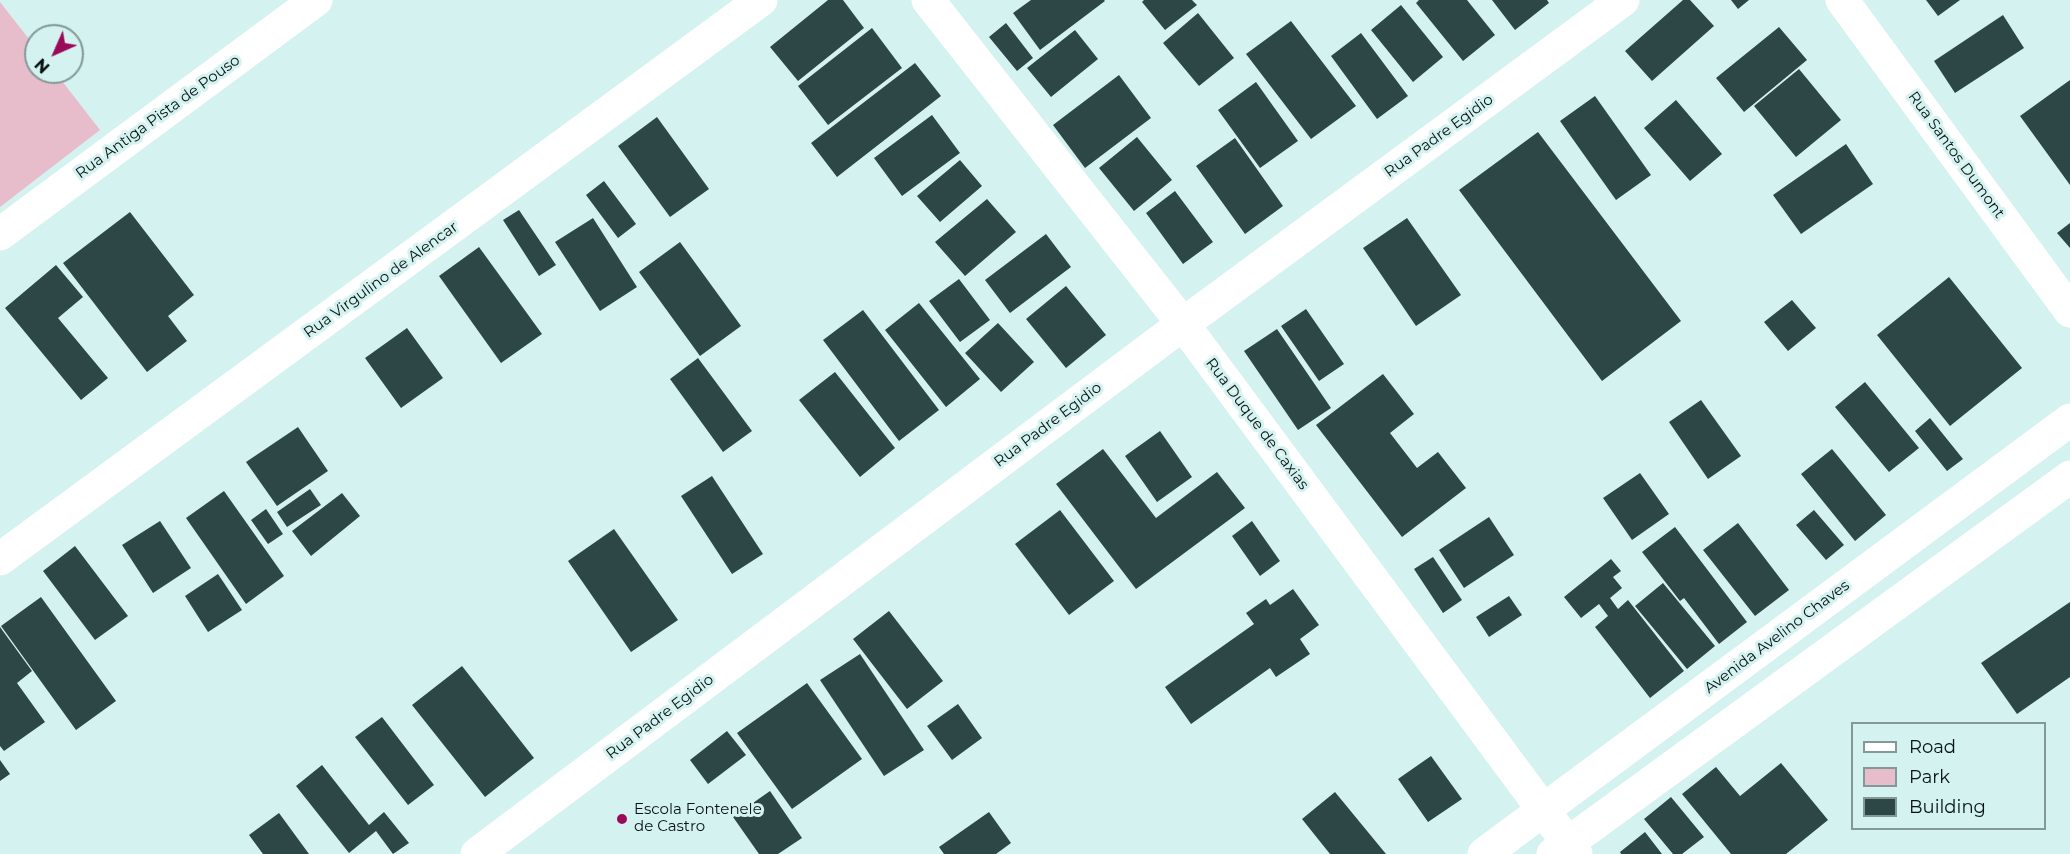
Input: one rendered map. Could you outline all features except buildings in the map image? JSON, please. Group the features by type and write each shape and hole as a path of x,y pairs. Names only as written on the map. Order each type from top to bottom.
{"street":[{"name":"Rua Antiga Pista de Pouso","path":"0,234 316,0"},
{"name":"Rua Virgulino de Alencar","path":"0,560 761,0"},
{"name":"Rua Duque de Caxias","path":"928,0 1183,324 1544,810 1565,850"},
{"name":"Rua Padre Egidio","path":"477,854 1183,324 1623,0"},
{"name":"Rua Santos Dumont","path":"1842,0 2070,311"},
{"name":"Avenida Avelino Chaves","path":"1484,854 2070,420"},
{"path":"1565,850 2070,477"}],"green space":[{"path":"0,2 24,33 24,84 64,84 100,130 0,207"}],"place":[{"name":"Escola Fontenele de Castro","path":"622,819"}]}
